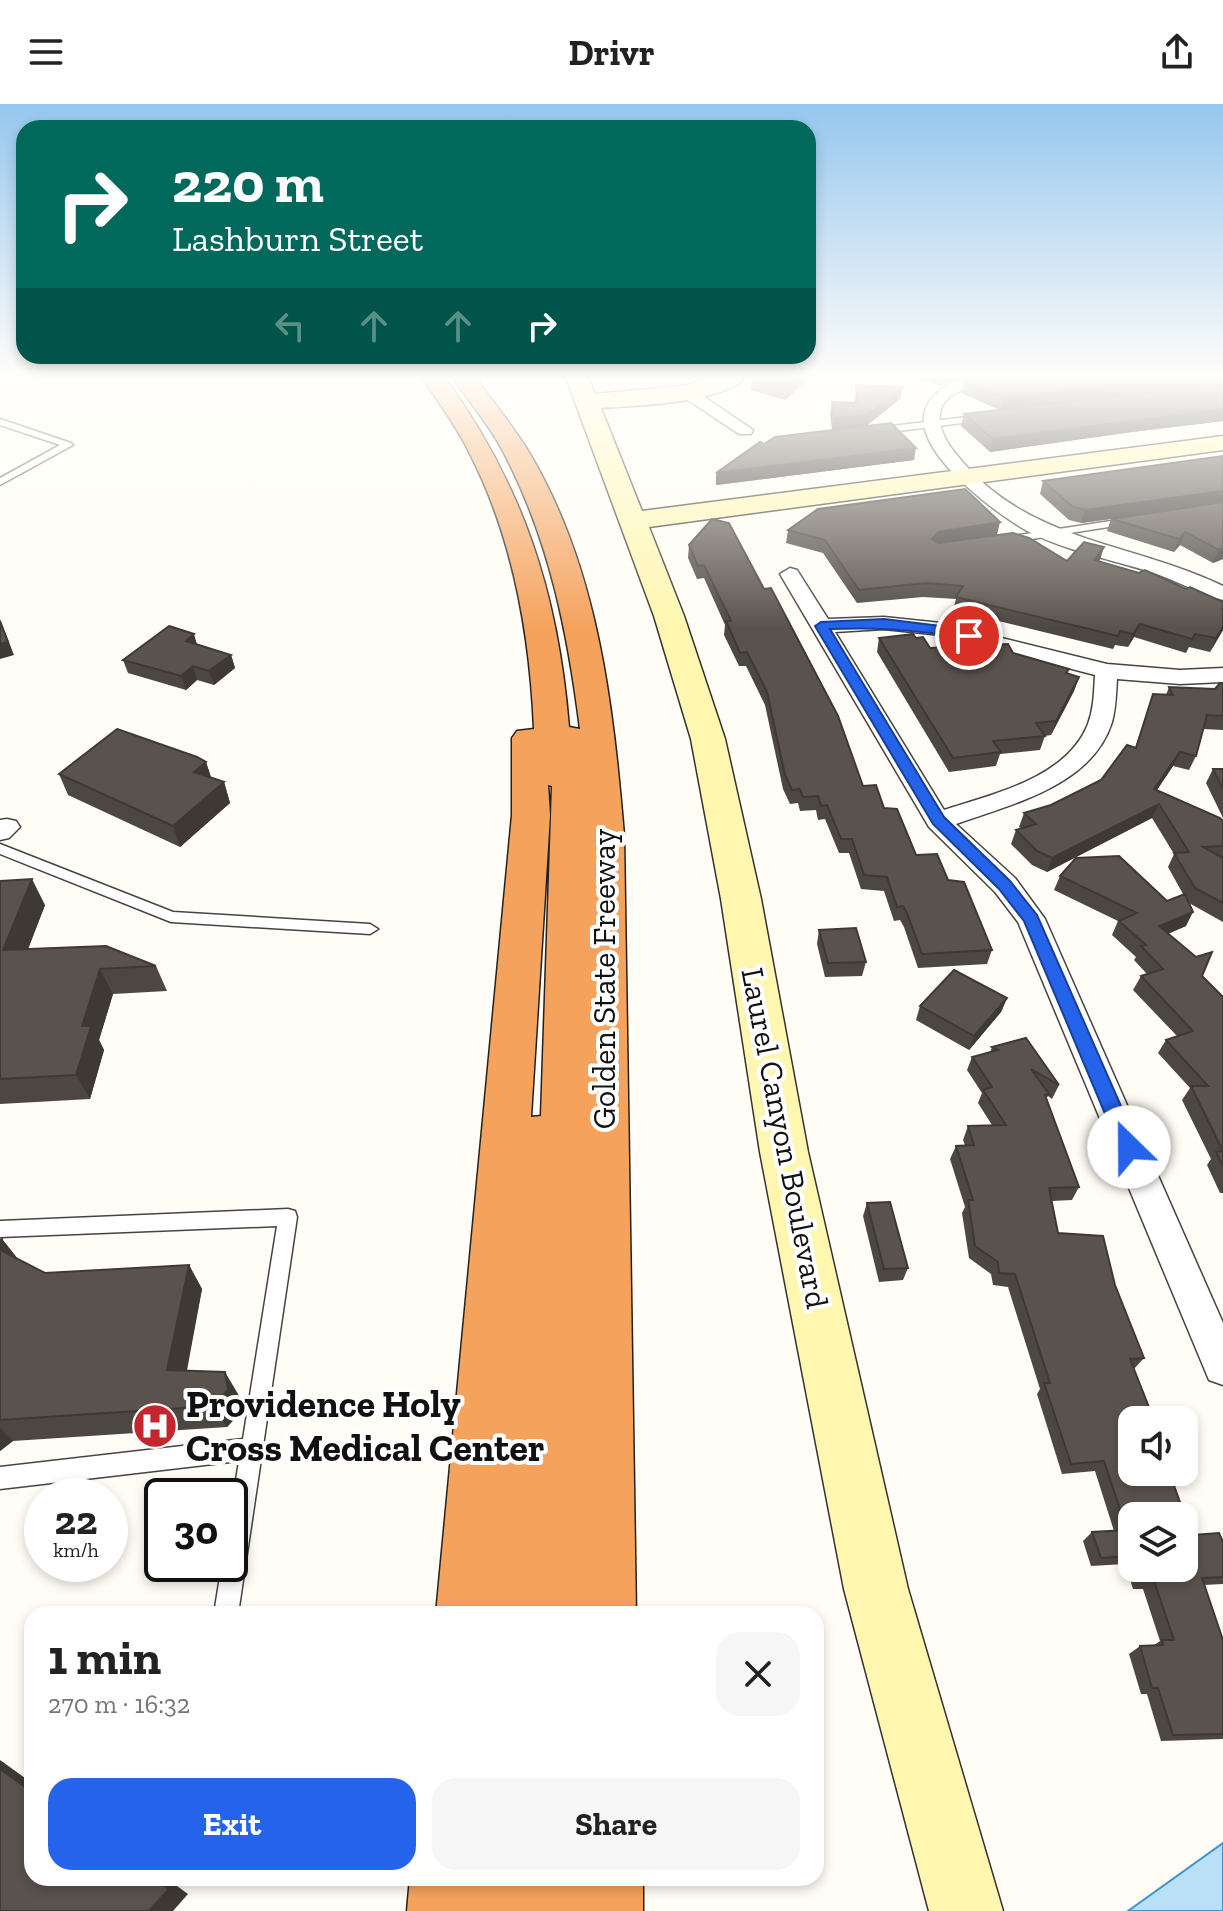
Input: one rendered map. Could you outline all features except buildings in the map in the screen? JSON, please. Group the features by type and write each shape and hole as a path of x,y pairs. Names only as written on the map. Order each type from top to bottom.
{"highway":[{"path":"469,459 494,524 514,603 528,700 531,815 469,1606"},
{"path":"485,459 516,535 531,588 548,684 552,764 547,874 548,1011 533,1184 507,1606"},
{"path":"498,459 510,480 534,540 558,645 571,735 569,953 553,1606"},
{"name":"Golden State Freeway","path":"522,459 569,577 585,635 605,827 604,1606"},
{"path":"444,1911 446,1886"},
{"path":"490,1911 492,1886"},
{"path":"547,1911 548,1886"},
{"path":"606,1886 606,1911"}],"main road":[{"name":"Laurel Canyon Boulevard","path":"609,459 669,616 708,739 741,899 784,1152 876,1589 966,1911"},
{"path":"632,521 1100,459"}],"street":[{"path":"952,459 967,477 1006,511 1048,533 1220,589"},
{"path":"790,574 938,821 1005,885 1031,919 1213,1318 1223,1367"},
{"path":"821,626 884,623 941,629 1107,671 1180,677 1223,675"},
{"path":"938,821 1045,782 1074,760 1099,726 1107,671"}],"lane":[{"path":"0,482 42,459"},
{"path":"1000,541 1135,521"},
{"path":"2,836 171,917 370,929"},
{"path":"0,1229 288,1217 227,1606"},
{"path":"0,1478 252,1449"}],"water":[{"path":"1223,1843 1223,1911 1128,1911"}],"place":[{"name":"Providence Holy Cross Medical Center","path":"155,1426"}],"route":[{"path":"969,636 941,629 884,623 821,626 938,821 1005,885 1031,919 1129,1147"}]}
